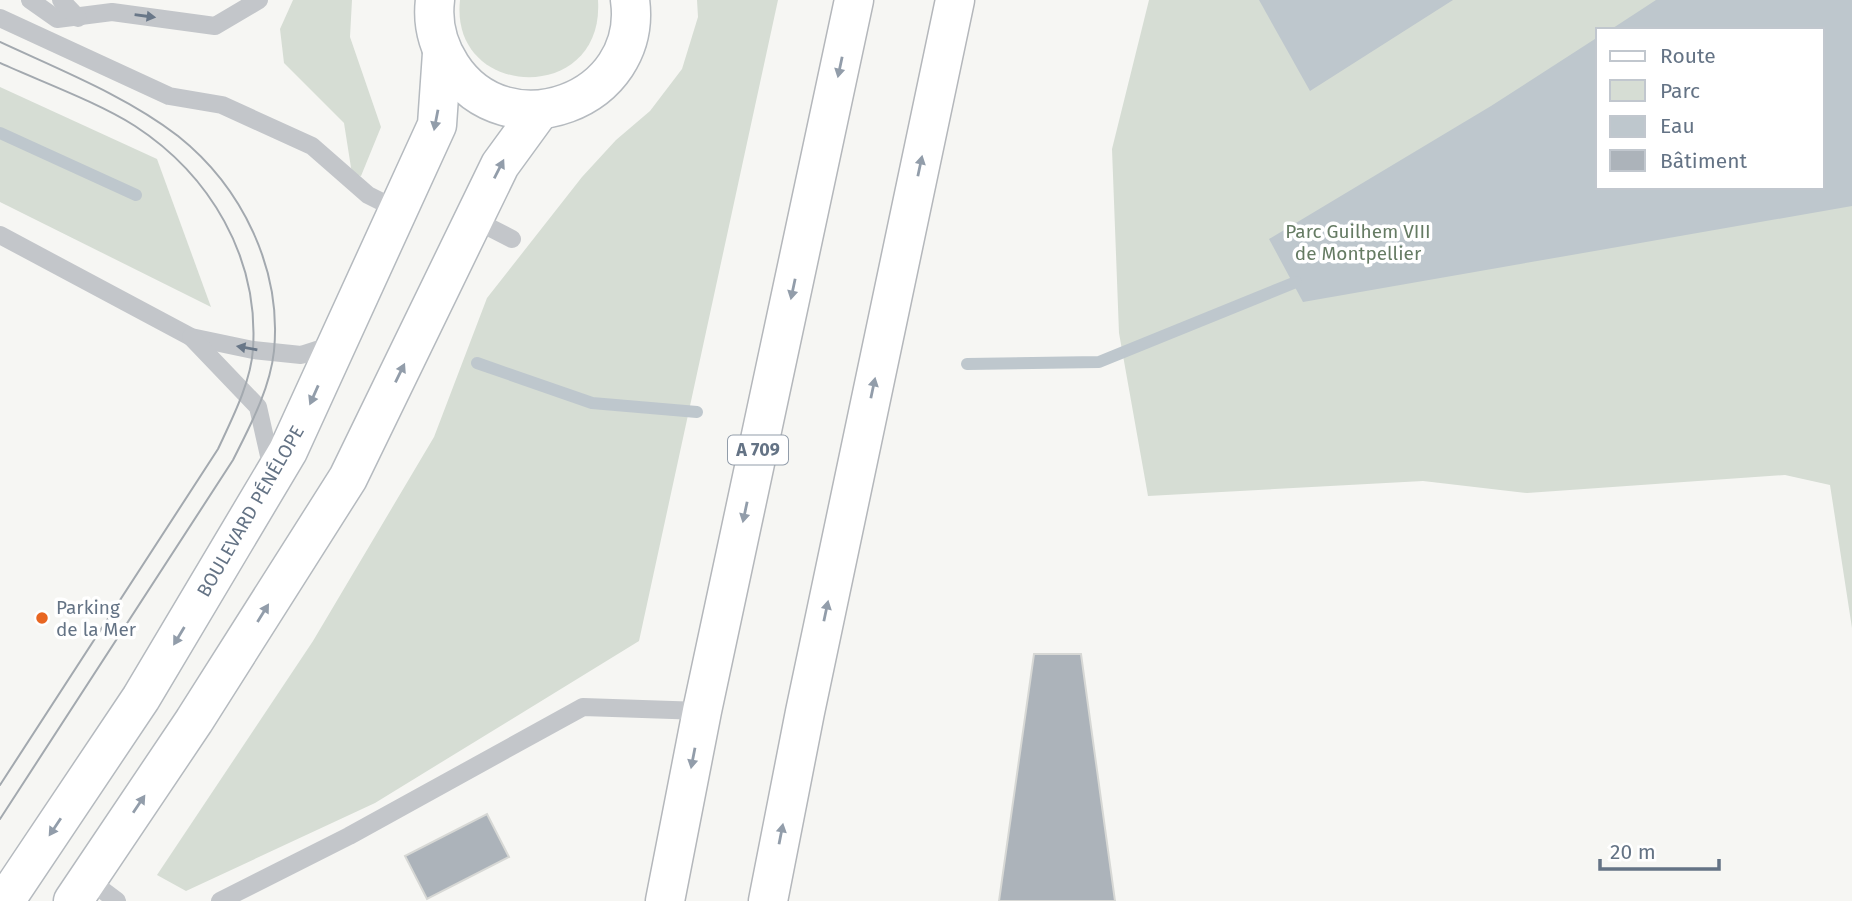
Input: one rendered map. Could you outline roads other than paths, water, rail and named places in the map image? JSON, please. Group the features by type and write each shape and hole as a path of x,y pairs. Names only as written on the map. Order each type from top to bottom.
{"main road":[{"path":"431,3 442,52 459,78 482,97 510,108 540,110 569,104 593,89 613,68 627,42 631,13 629,0"},
{"name":"A 709","path":"665,901 702,711 854,0"},
{"path":"768,901 805,712 955,0"},
{"name":"BOULEVARD PÉNÉLOPE","path":"5,901 141,698 288,452 437,125 442,52"},
{"path":"93,894 194,721 348,478 500,165 540,110"}],"lane":[{"path":"30,0 57,19 112,12 215,26 259,0"},
{"path":"61,0 78,18"},
{"path":"0,18 169,96 222,105 312,146 368,195 384,203 401,206"},
{"path":"475,220 512,239"},
{"path":"0,235 191,337 253,350 301,355 337,343"},
{"path":"191,337 258,407 267,435 273,477"},
{"path":"220,901 349,836 583,707 702,711"}],"water":[{"path":"1259,0 1453,0 1310,91"},
{"path":"1656,0 1852,0 1852,206 1303,302 1269,239 1491,106 1596,38 1596,189 1824,189 1824,28 1613,28"}],"waterway":[{"path":"0,133 136,195"},
{"path":"967,364 1099,362 1296,282"},
{"path":"477,363 592,403 697,412"}],"tram line":[{"path":"0,42 137,108 178,136 201,157 239,205 253,232 264,260 275,320 274,351 268,379 233,460 0,819"},
{"path":"0,63 120,117 162,146 186,169 207,194 238,251 248,282 253,315 253,349 245,387 218,449 0,785"}],"place":[{"name":"Parking de la Mer","path":"42,618"}],"park label":[{"name":"Parc Guilhem VIII de Montpellier","path":"1358,242"}]}
